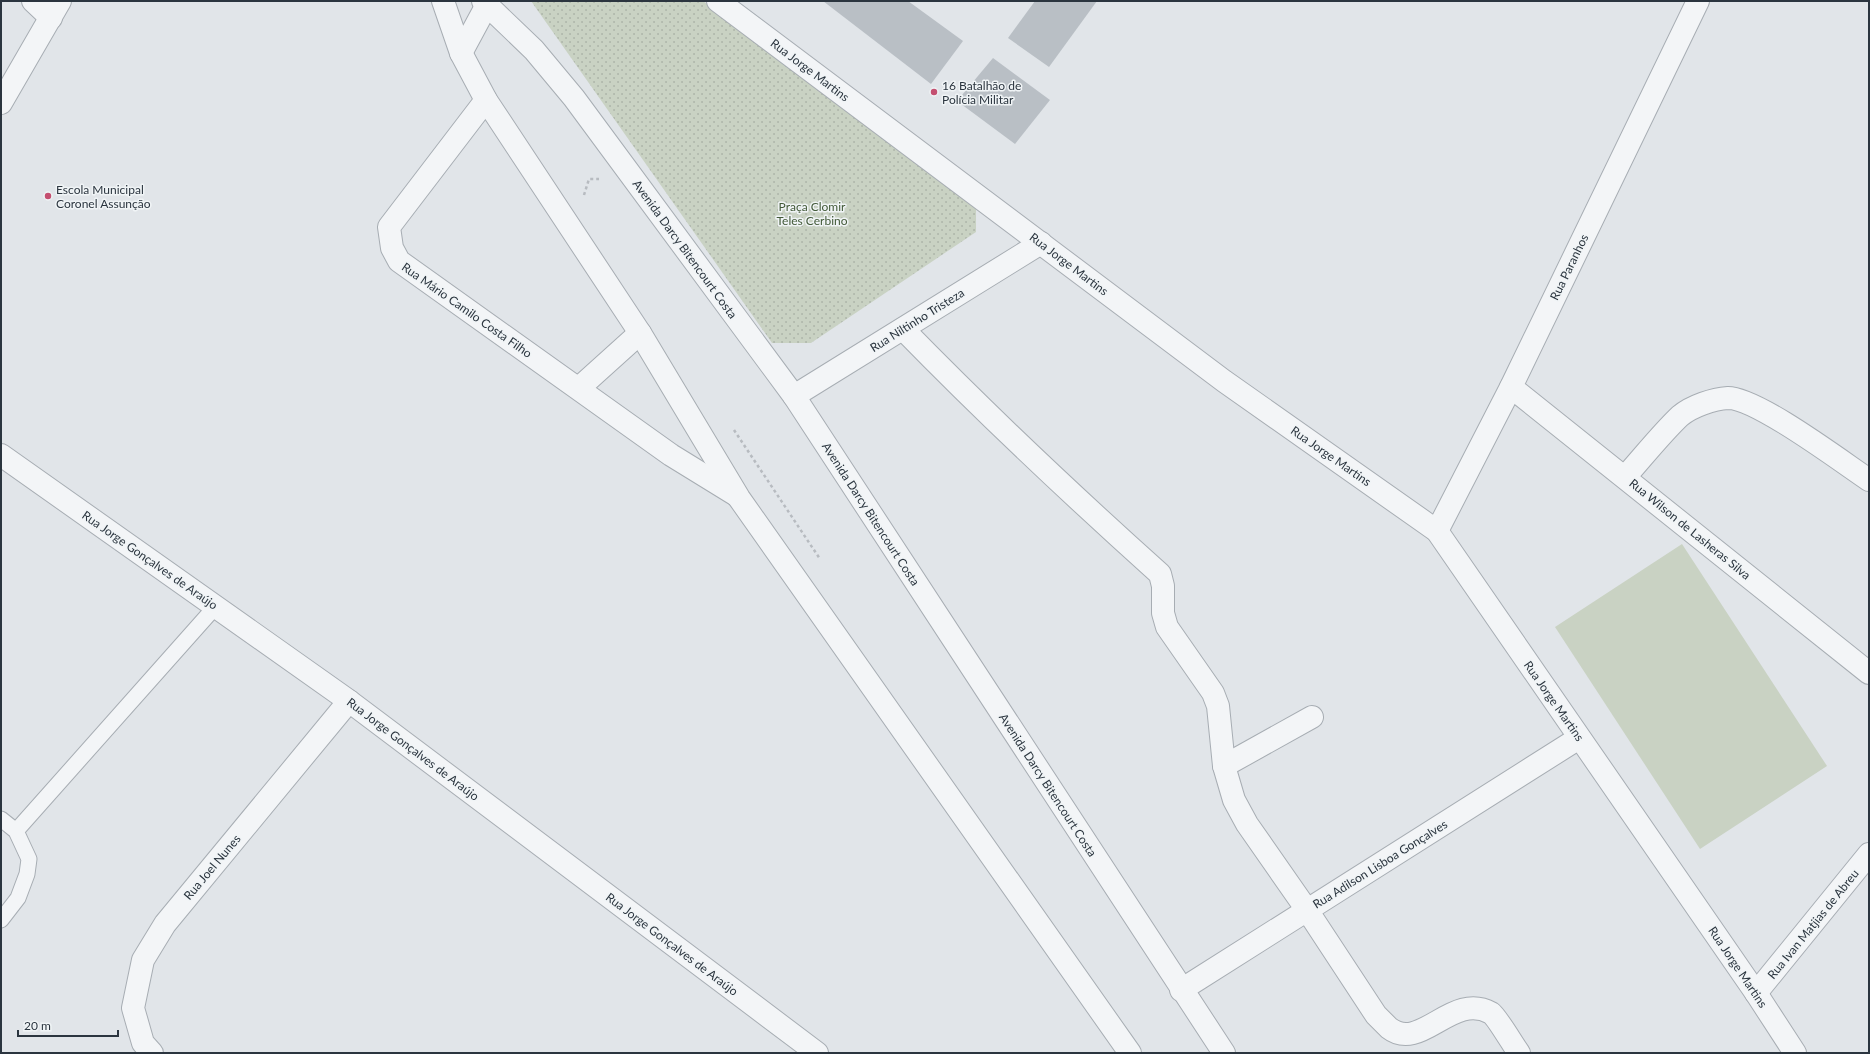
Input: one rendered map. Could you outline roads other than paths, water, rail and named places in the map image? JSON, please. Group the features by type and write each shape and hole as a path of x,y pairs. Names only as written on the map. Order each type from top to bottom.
{"street":[{"path":"1,103 56,10 33,1"},
{"path":"443,1 461,53 486,100 640,333 739,498 1124,1050"},
{"name":"Rua Jorge Martins","path":"718,1 1224,381 1437,531 1756,993 1795,1053"},
{"name":"Rua Paranhos","path":"1437,531 1511,387 1698,1"},
{"path":"461,53 487,2"},
{"name":"Avenida Darcy Bitencourt Costa","path":"487,2 534,50 574,98 794,396 1181,990 1224,1053"},
{"name":"Rua Mário Camilo Costa Filho","path":"486,100 389,227 392,248 399,261 671,455 739,498"},
{"name":"Rua Niltinho Tristeza","path":"794,396 1041,243"},
{"path":"903,329 989,416 1068,492 1160,574 1163,586 1163,613 1167,627 1213,694 1218,706 1224,766 1234,800 1247,824 1307,910 1376,1014 1390,1028 1403,1034 1417,1033 1449,1014 1463,1009 1479,1009 1492,1014 1519,1053"},
{"path":"579,388 640,333"},
{"name":"Rua Wilson de Lasheras Silva","path":"1511,387 1869,673"},
{"path":"1625,477 1681,415 1705,403 1729,398 1747,403 1772,415 1869,480"},
{"name":"Rua Jorge Gonçalves de Araújo","path":"1,455 349,701 817,1053"},
{"name":"Rua Joel Nunes","path":"152,1053 144,1043 133,1008 143,960 165,924 349,701"},
{"path":"1224,766 1312,718"},
{"name":"Rua Adilson Lisboa Gonçalves","path":"1181,990 1579,738"},
{"name":"Rua Ivan Matjias de Abreu","path":"1756,993 1869,854"}],"lane":[{"path":"16,830 216,606"},
{"path":"1,818 16,830 29,859 27,874 18,898 1,920"}],"place":[{"name":"16 Batalhão de Polícia Militar","path":"934,92"},
{"name":"Escola Municipal Coronel Assunção","path":"48,196"}],"park label":[{"name":"Praça Clomir Teles Cerbino","path":"812,213"}]}
